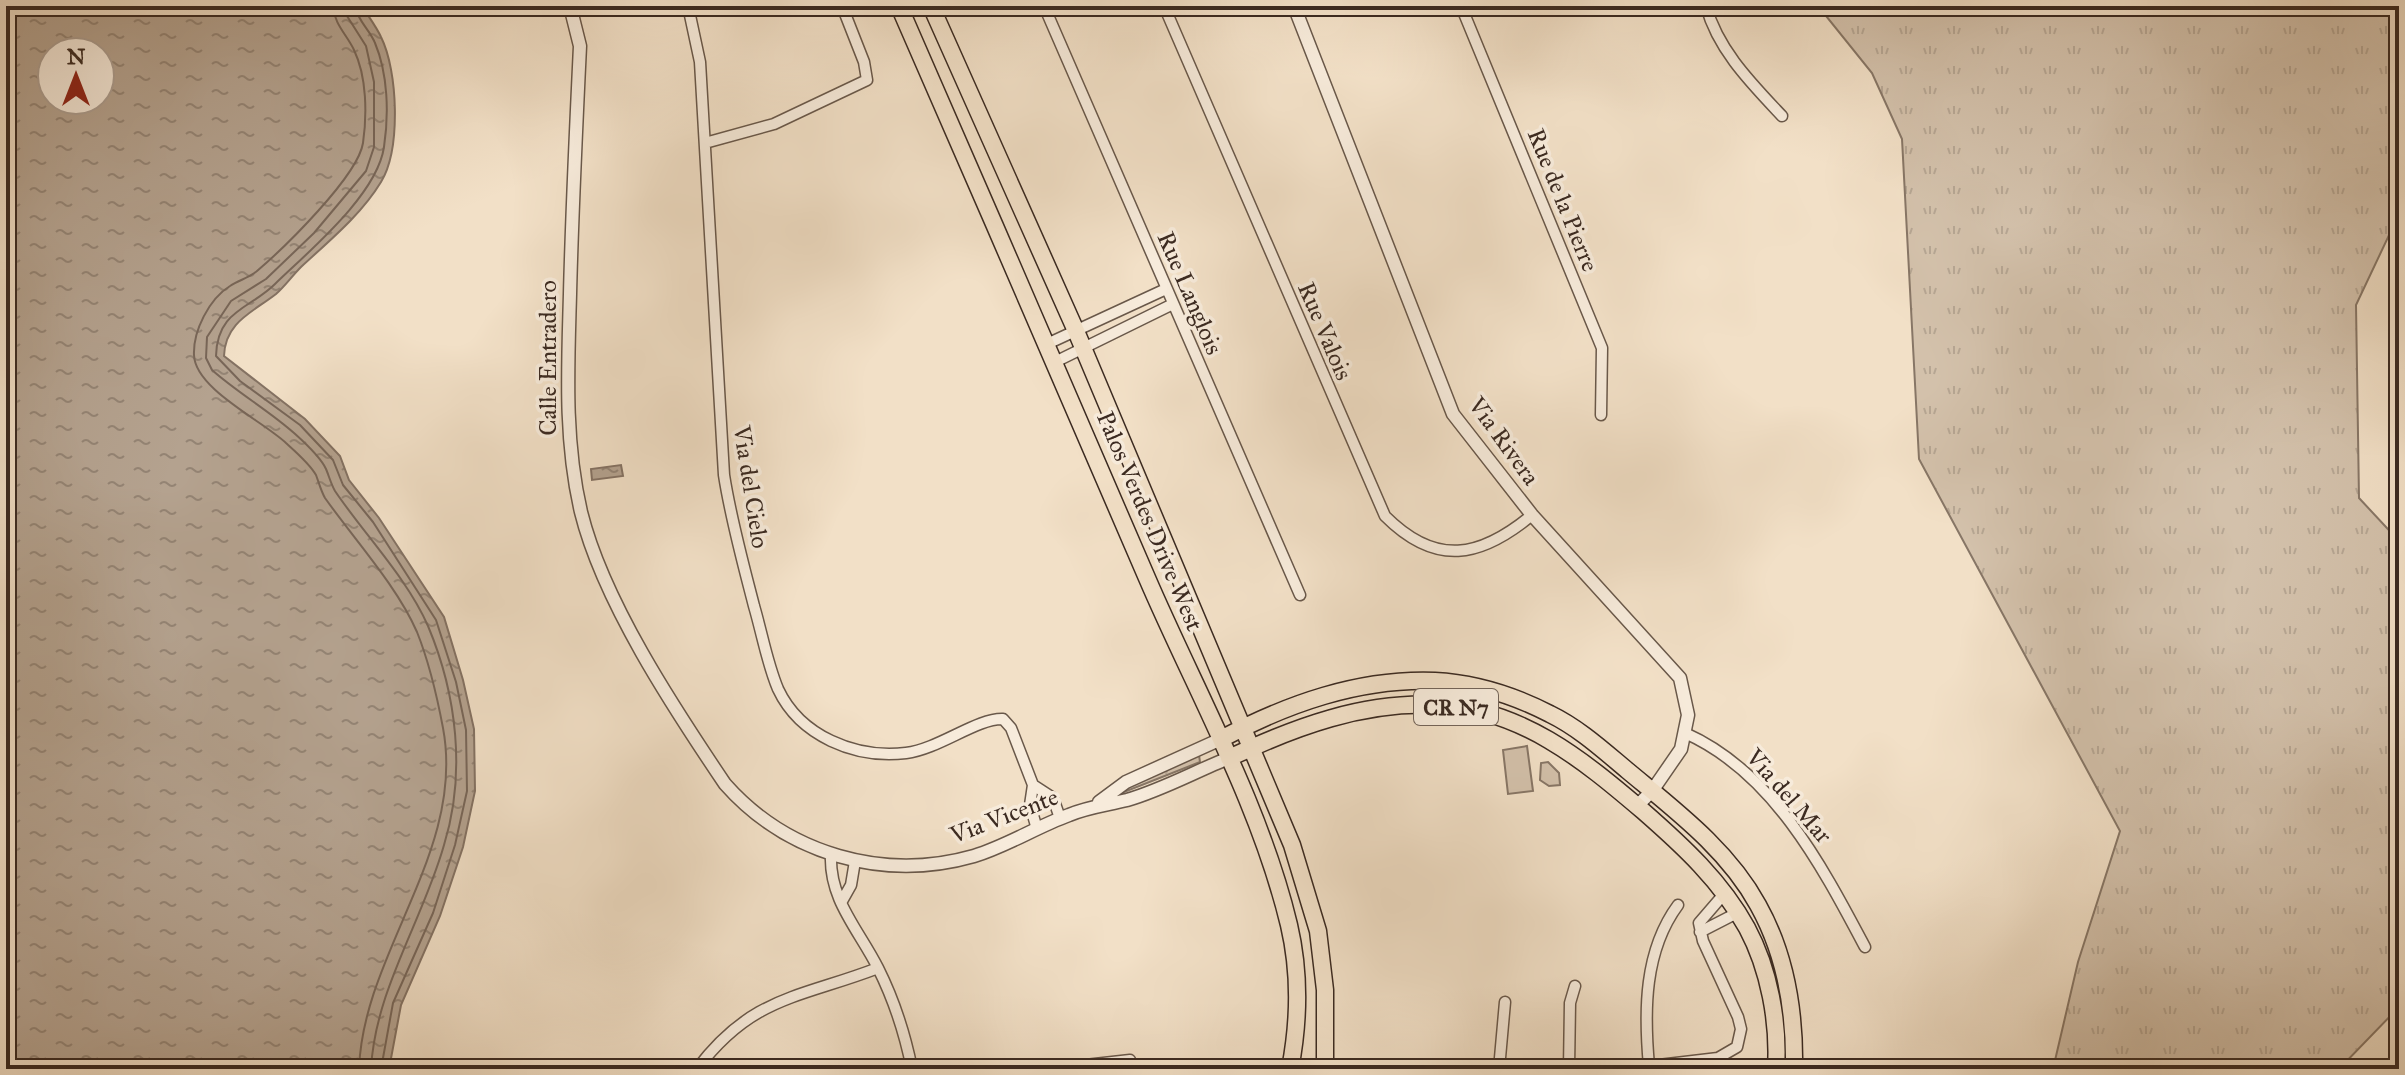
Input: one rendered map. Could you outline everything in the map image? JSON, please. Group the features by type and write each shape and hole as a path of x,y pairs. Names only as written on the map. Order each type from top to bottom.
{"main road":[{"name":"Palos Verdes Drive West","path":"899,6 1148,580 1221,739 1274,873 1292,938 1298,992 1290,1069"},
{"name":"Palos Verdes Drive West","path":"931,6 1083,347 1292,845 1318,931 1325,990 1325,1069"},
{"name":"CR N7","path":"1221,739 1328,693 1399,681 1437,681 1478,688 1513,698 1565,722 1652,791 1717,849 1740,875 1773,938 1791,1004 1794,1069"},
{"name":"CR N7","path":"1229,758 1324,720 1384,705 1439,705 1483,712 1547,736 1588,763 1687,850 1726,904 1760,959 1771,995 1776,1069"},
{"path":"1483,712 1490,706 1500,705 1549,723 1565,722"},
{"path":"1726,904 1761,919 1773,938"}],"street":[{"name":"Calle Entradero","path":"570,6 580,46 566,393 570,453 581,513 607,582 637,639 695,740 725,784 770,826 831,855"},
{"name":"Via del Cielo","path":"688,6 700,62 724,475 732,523 778,688 801,721 831,742 869,753 907,753 952,740 990,718 1003,719 1011,728 1033,785 1030,805 1037,829"},
{"path":"705,143 774,124 867,80 864,62 842,6"},
{"name":"Rue Langlois","path":"1044,6 1300,595"},
{"name":"Rue Valois","path":"1164,6 1385,516 1404,536 1423,545 1455,552 1491,545 1532,515"},
{"name":"Via Rivera","path":"1294,6 1453,414 1532,515 1680,678 1687,704 1685,733 1675,760 1637,806"},
{"name":"Rue de la Pierre","path":"1461,6 1602,348 1601,415"},
{"path":"1706,6 1711,23 1738,68 1782,116"},
{"path":"1047,344 1166,289"},
{"path":"1055,362 1173,304"},
{"name":"Via del Mar","path":"1685,733 1723,751 1802,834 1865,947"},
{"name":"Via Vicente","path":"1096,804 1126,782 1221,739"},
{"name":"Via Vicente","path":"831,855 855,861 905,866 974,856 1096,804 1128,799 1229,758"},
{"name":"Via del Cielo","path":"1033,785 1053,798 1060,818"},
{"path":"831,855 830,880 849,922 878,968 905,1037 912,1069"},
{"path":"842,901 851,885 855,861"},
{"path":"1625,1069 1718,1058 1729,1055 1740,1039 1738,1017 1700,932 1702,917 1726,904"},
{"path":"1700,932 1726,904"},
{"path":"1649,1066 1645,1018 1649,982 1668,918 1678,905"},
{"path":"697,1069 723,1039 770,1004 878,968"},
{"path":"1569,1069 1570,1003 1575,986"},
{"path":"1499,1069 1505,1002"},
{"path":"1050,1069 1130,1060"}],"green space":[{"path":"1818,6 2399,6 2399,214 2356,305 2359,498 2399,541 2399,1007 2339,1069 2053,1069 2078,962 2120,831 1919,459 1902,139 1872,73"},
{"path":"1527,746 1533,791 1508,794 1503,750"},
{"path":"1199,755 1200,762 1113,794"},
{"path":"1548,762 1559,773 1560,785 1549,786 1540,780 1541,763"}],"water":[{"path":"6,6 362,6 387,52 395,110 392,150 381,182 354,217 276,294 235,326 229,334 224,356 305,419 340,456 349,480 379,518 444,617 463,680 474,729 475,791 463,847 440,916 401,1005 389,1069 6,1069"},
{"path":"621,465 623,476 592,480 591,469"}]}
